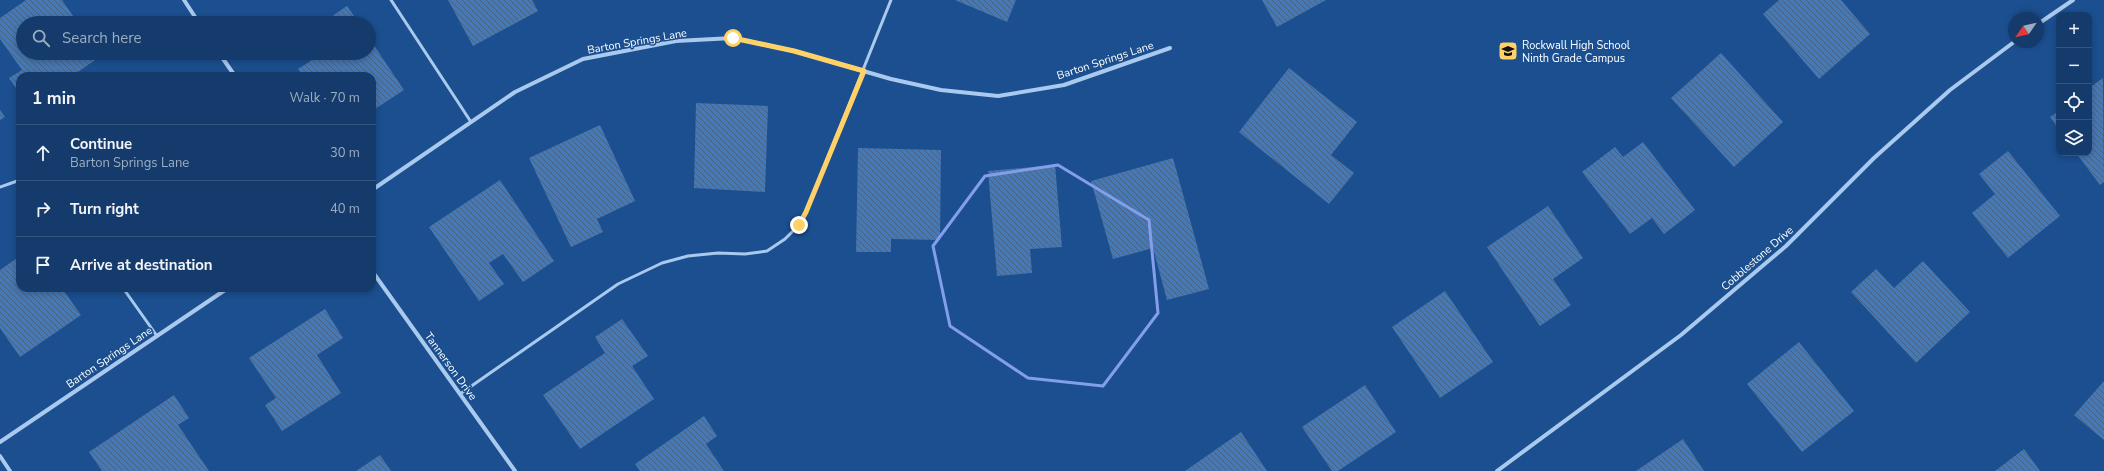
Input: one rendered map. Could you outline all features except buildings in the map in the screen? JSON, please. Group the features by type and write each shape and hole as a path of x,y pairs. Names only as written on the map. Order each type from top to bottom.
{"street":[{"path":"184,0 194,16"},
{"path":"2044,20 2073,0"},
{"name":"Barton Springs Lane","path":"376,187 515,92 583,59 676,41 733,38 794,51 864,71 941,90 998,96 1064,85 1170,48"},
{"name":"Cobblestone Drive","path":"1497,471 1681,335 1786,246 1874,158 1950,90 2008,46"},
{"path":"224,60 232,72"},
{"name":"Tannerson Drive","path":"376,277 515,471"},
{"name":"Barton Springs Lane","path":"0,442 222,292"},
{"path":"0,456 10,471"}],"lane":[{"path":"391,0 471,122"},
{"path":"460,394 581,309 618,284 632,277 662,263 688,256 718,253 745,254 767,251 784,239 799,225 806,212 892,0"},
{"path":"0,187 16,181"},
{"path":"126,292 157,336"}],"highlighted area":[{"path":"1058,165 1149,220 1158,313 1103,386 1028,378 950,326 933,246 985,176"}],"place":[{"name":"Rockwall High School Ninth Grade Campus","path":"1508,51"}],"route":[{"path":"733,38 794,51 864,71 806,212 799,225"}]}
